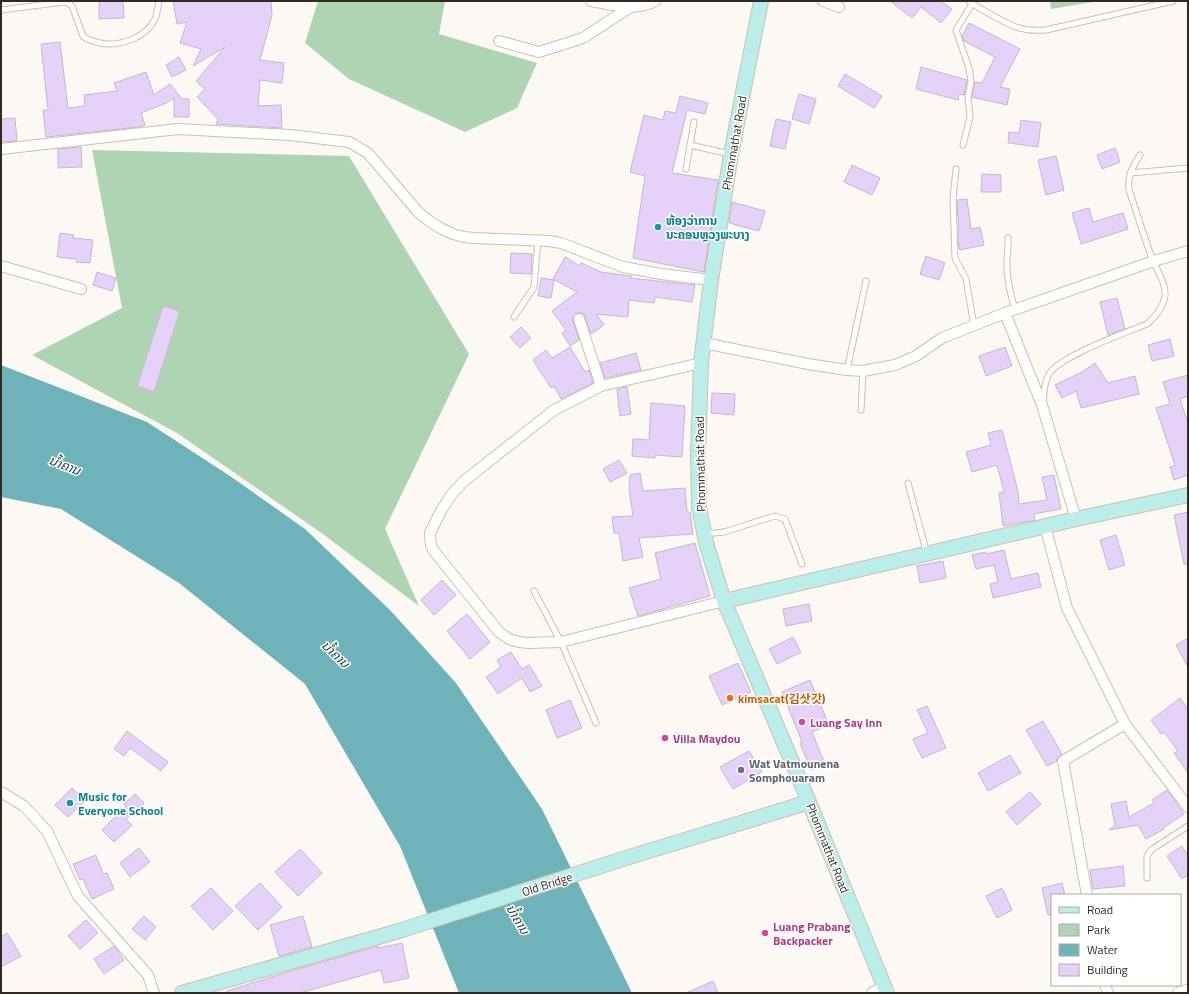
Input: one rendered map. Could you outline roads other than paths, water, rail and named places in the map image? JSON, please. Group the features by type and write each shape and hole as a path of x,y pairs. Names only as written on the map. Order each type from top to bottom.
{"street":[{"path":"591,1 629,8"},
{"path":"499,41 539,52 582,38 629,8 655,1"},
{"name":"Phommathat Road","path":"761,1 731,154 711,280 701,363 698,455 699,508 707,546 724,601 809,802 881,991"},
{"path":"823,1 839,7"},
{"path":"1,149 178,129 290,135 341,140 356,145 368,153 418,212 440,228 464,237 538,240 561,243 624,267 661,274 711,280"},
{"path":"704,343 808,364 847,370 863,371 895,365 916,356 942,338 1010,312 1188,251"},
{"path":"1,266 80,289"},
{"path":"1010,312 1042,404 1076,519"},
{"path":"580,319 601,386"},
{"path":"701,363 601,386 554,410 464,481 447,501 430,533 431,546 499,632 509,639 519,642 561,642 724,601 1045,526 1188,496"},
{"path":"1045,526 1067,608 1125,724 1188,807"},
{"path":"1086,894 1063,761 1125,724"},
{"path":"1,792 24,806 47,831 78,896 148,975 154,993"},
{"name":"Old Bridge","path":"182,993 399,931 626,858 809,802"}],"lane":[{"path":"1,10 64,2 68,3 72,6 83,36 104,43 119,43 129,41 147,29 155,20 159,1"},
{"path":"963,144 970,117 968,96 971,81 969,68 956,30 970,2 1013,27 1046,30 1173,1"},
{"path":"686,169 694,122"},
{"path":"690,145 731,154"},
{"path":"1042,404 1046,382 1053,369 1078,353 1147,324 1156,316 1162,306 1165,295 1164,284 1154,262 1129,190 1128,181 1130,173 1140,154"},
{"path":"1130,173 1188,168"},
{"path":"956,169 953,198 955,258 966,279 974,326"},
{"path":"1008,238 1009,248 1007,266 1010,312"},
{"path":"514,317 534,287 538,240"},
{"path":"847,370 866,281"},
{"path":"861,410 863,371"},
{"path":"908,483 927,554"},
{"path":"704,534 724,532 775,516 779,517 785,519 802,564"},
{"path":"534,591 561,642 596,723"},
{"path":"1147,878 1147,856 1151,850 1188,826"}],"water":[{"name":"ນ້ຳຄານ","path":"1,365 147,422 230,476 305,529 390,610 456,683 542,809 632,993 459,993 400,846 305,684 179,583 61,509 1,497"}],"place":[{"name":"ຫ້ອງວ່າການ ນະຄອນຫຼວງພະບາງ","path":"658,227"},
{"name":"kimsacat(김삿갓)","path":"730,698"},
{"name":"Luang Say Inn","path":"802,722"},
{"name":"Villa Maydou","path":"665,738"},
{"name":"Wat Vatmounena Somphouaram","path":"741,770"},
{"name":"Music for Everyone School","path":"70,803"},
{"name":"Luang Prabang Backpacker","path":"765,933"}]}
